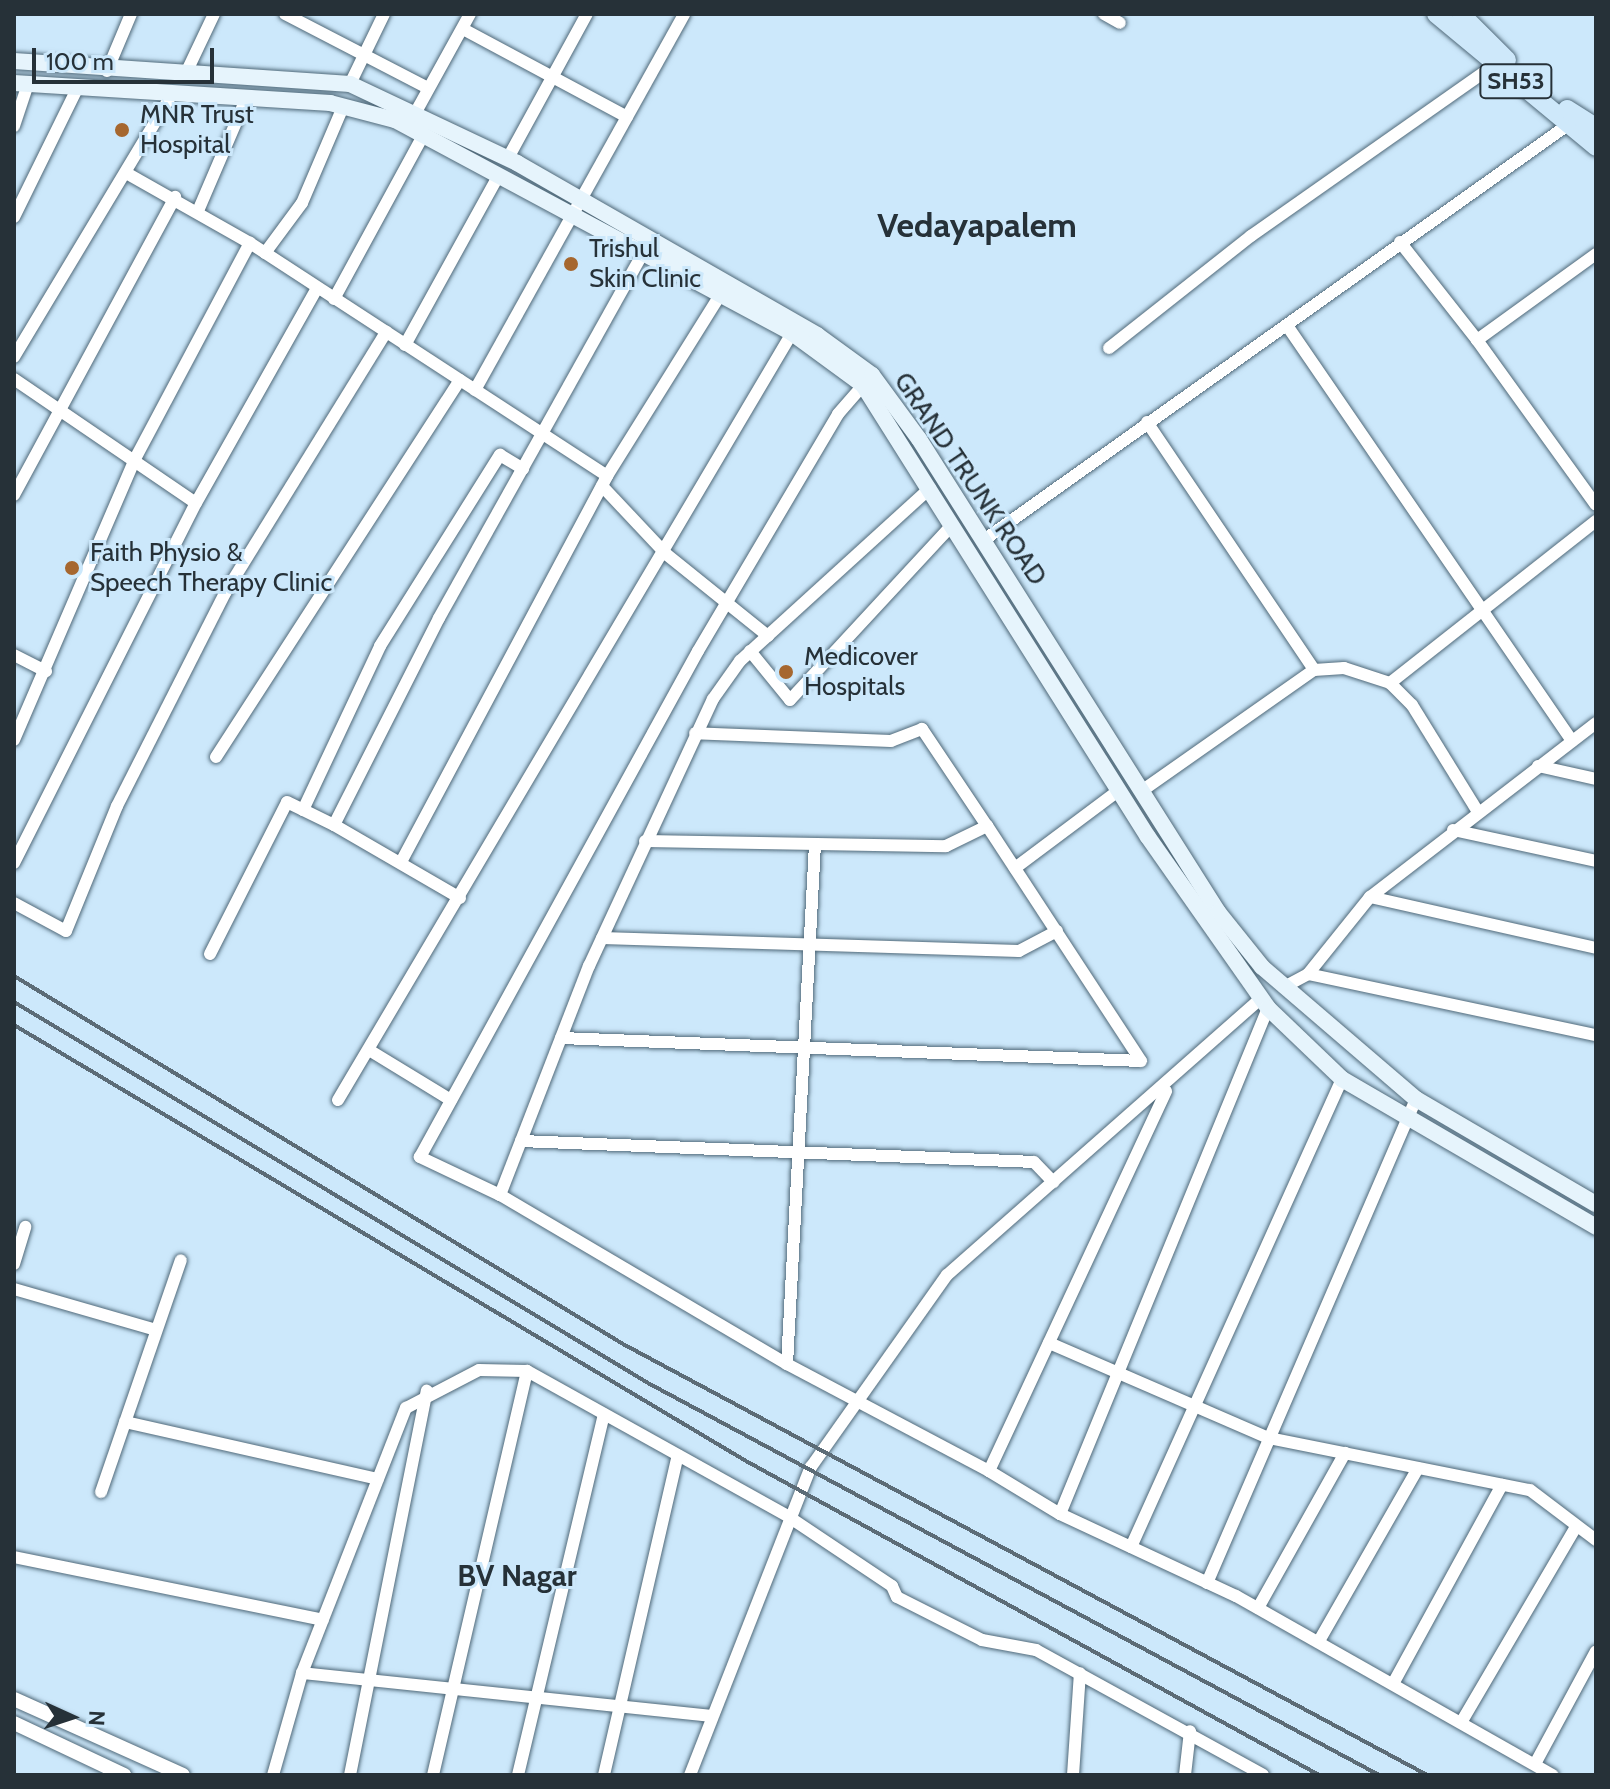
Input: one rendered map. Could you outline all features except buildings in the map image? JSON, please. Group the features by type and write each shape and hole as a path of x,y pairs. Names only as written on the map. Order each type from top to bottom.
{"main road":[{"name":"SH53","path":"1436,14 1573,121 1596,147"},
{"name":"SH53","path":"1461,14 1500,61"},
{"name":"GRAND TRUNK ROAD","path":"14,61 107,71 350,84 417,110 508,158 578,207 872,375 984,540 1218,912 1262,967 1316,1020 1416,1099 1596,1204"},
{"path":"21,85 343,107 424,134 499,175 578,207 643,253 723,289 792,333 863,385 1134,816 1265,1003 1342,1079 1596,1227"},
{"name":"SH53","path":"1573,121 1596,127"},
{"path":"1115,786 1128,767"},
{"path":"1134,816 1147,797"},
{"path":"1248,981 1262,967"},
{"path":"1299,1037 1316,1020"}],"street":[{"path":"107,71 131,14"},
{"path":"186,73 214,14"},
{"path":"350,84 384,14"},
{"path":"417,110 426,87 470,14"},
{"path":"508,158 587,14"},
{"path":"475,390 684,14"},
{"path":"1104,14 1120,23"},
{"path":"290,15 426,87"},
{"path":"463,29 627,117"},
{"path":"1109,348 1251,236 1500,61"},
{"path":"14,126 21,85"},
{"path":"14,217 77,89"},
{"path":"14,357 128,174 170,97"},
{"path":"198,211 246,99"},
{"path":"265,253 302,203 343,107"},
{"path":"984,540 1147,422 1288,327 1400,242 1573,121"},
{"path":"334,299 424,134"},
{"path":"128,174 175,197 250,243 543,433 604,481 666,554 768,636"},
{"path":"405,345 499,175"},
{"path":"14,495 175,197"},
{"path":"1400,242 1477,340 1596,505"},
{"path":"14,740 135,459 250,243"},
{"path":"334,825 523,469 643,253"},
{"path":"1477,340 1596,254"},
{"path":"14,863 196,503 317,288"},
{"path":"401,862 604,481 723,289"},
{"path":"1288,327 1572,741"},
{"path":"14,903 66,931 117,806 225,593 386,332"},
{"path":"338,1100 666,554 792,333"},
{"path":"14,379 62,408 196,503"},
{"path":"216,757 460,380"},
{"path":"863,385 838,414 420,1157 500,1195 853,1405 989,1471 1060,1514 1258,1608 1394,1682 1553,1775"},
{"path":"1147,422 1314,670"},
{"path":"303,810 380,646 500,455 523,469"},
{"path":"500,1195 602,938 695,733 750,651 930,488"},
{"path":"1390,683 1596,521"},
{"path":"750,651 790,700 951,526"},
{"path":"14,655 46,671"},
{"path":"1147,797 1314,670 1344,668 1390,683 1412,705 1478,812"},
{"path":"1284,987 1308,974 1370,897 1453,830 1596,723"},
{"path":"561,1038 1141,1061 922,729 891,741 695,733"},
{"path":"1538,766 1596,779"},
{"path":"1015,868 1115,786"},
{"path":"210,954 287,802 401,862 460,898"},
{"path":"645,841 946,846 987,826"},
{"path":"1453,830 1596,861"},
{"path":"787,1364 815,844"},
{"path":"1370,897 1596,948"},
{"path":"602,938 1019,951 1057,931"},
{"path":"1308,974 1596,1035"},
{"path":"690,1775 811,1467 947,1275 1265,1003"},
{"path":"1060,1514 1265,1003"},
{"path":"369,1050 451,1100"},
{"path":"1131,1547 1192,1405 1342,1079"},
{"path":"989,1471 1169,1085"},
{"path":"1207,1583 1416,1099"},
{"path":"521,1141 798,1156 1034,1162 1053,1182"},
{"path":"15,1256 25,1227"},
{"path":"101,1492 181,1260"},
{"path":"14,1289 156,1330"},
{"path":"1049,1343 1269,1438 1530,1490 1596,1540"},
{"path":"273,1775 302,1673 406,1408 427,1391 479,1370 527,1371 789,1517 892,1586 897,1597 982,1640 1036,1650 1190,1731 1263,1775"},
{"path":"433,1775 527,1371"},
{"path":"350,1775 427,1391"},
{"path":"518,1775 604,1414"},
{"path":"125,1422 378,1479"},
{"path":"1258,1608 1345,1453"},
{"path":"604,1775 678,1455"},
{"path":"1319,1641 1418,1468"},
{"path":"1394,1682 1502,1485"},
{"path":"1462,1721 1576,1527"},
{"path":"14,1557 323,1620"},
{"path":"1535,1764 1596,1651"},
{"path":"302,1673 535,1695 711,1716"},
{"path":"1073,1775 1080,1673"},
{"path":"14,1699 183,1775"},
{"path":"16,1725 124,1775"},
{"path":"1185,1775 1190,1731"}],"railway":[{"path":"14,976 623,1344 1427,1775"},
{"path":"14,1002 648,1383 1379,1775"},
{"path":"14,1025 746,1461 1319,1775"}],"place":[{"name":"MNR Trust Hospital","path":"122,130"},
{"name":"Trishul Skin Clinic","path":"571,264"},
{"name":"Faith Physio & Speech Therapy Clinic","path":"72,568"},
{"name":"Medicover Hospitals","path":"786,672"}],"district":[{"name":"Vedayapalem","path":"977,226"},
{"name":"BV Nagar","path":"517,1576"}]}
